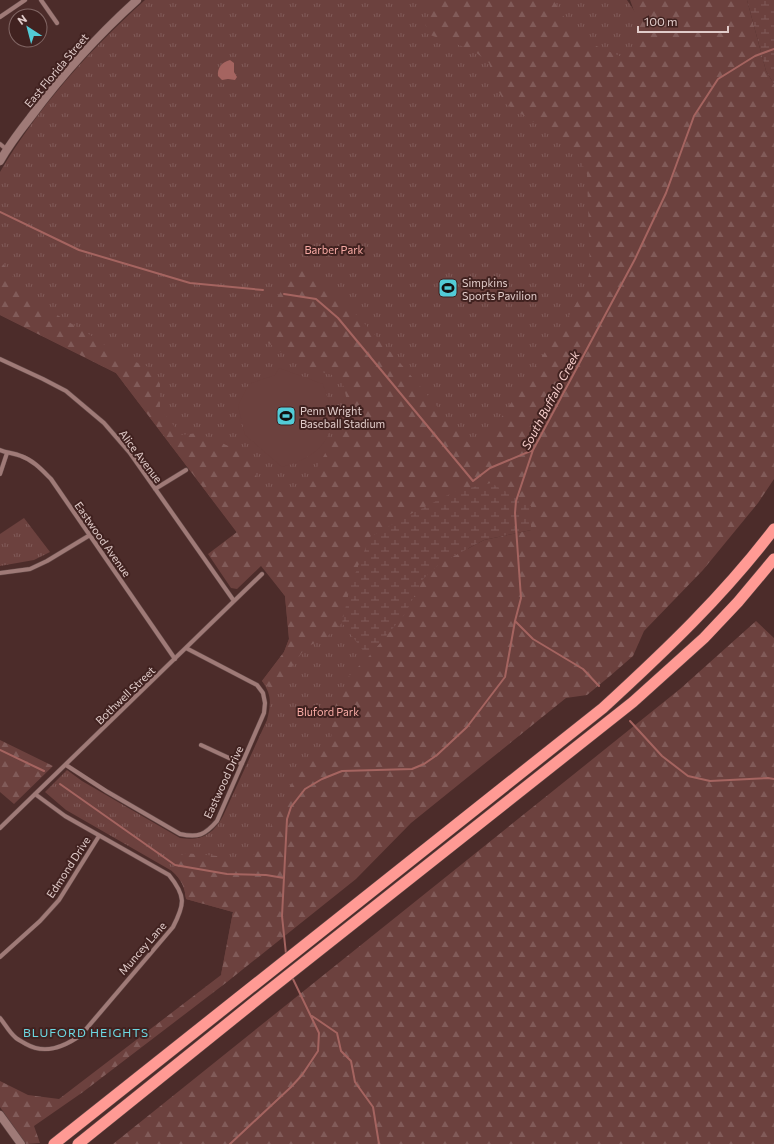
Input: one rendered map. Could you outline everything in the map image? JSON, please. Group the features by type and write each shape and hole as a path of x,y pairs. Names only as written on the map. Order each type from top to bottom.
{"highway":[{"path":"54,1144 603,708 694,622 758,550 774,529"},
{"path":"78,1144 263,995 633,702 704,638 738,602 774,559"}],"main road":[{"name":"East Florida Street","path":"0,160 3,147 79,57 112,22 137,0"},
{"path":"0,1115 20,1143"}],"street":[{"path":"0,17 25,0"},
{"path":"40,0 57,23"},
{"name":"Alice Avenue","path":"0,359 42,378 66,391 104,423 130,453 234,601"},
{"name":"Eastwood Avenue","path":"0,450 21,456 33,462 51,479 175,659"},
{"path":"0,474 7,453"},
{"path":"156,489 186,470"},
{"path":"0,573 30,569 47,561 90,535"},
{"name":"Bothwell Street","path":"0,828 262,574"},
{"name":"Eastwood Drive","path":"66,765 106,791 180,834 192,837 201,835 210,830 217,821 264,713 265,702 263,693 258,685 186,648"},
{"path":"201,745 242,764"},
{"name":"Muncey Lane","path":"0,1018 16,1038 30,1046 43,1050 57,1048 70,1043 81,1036 173,927 181,911 182,898 178,886 169,875 65,816 35,794"},
{"name":"Edmond Drive","path":"0,957 40,921 59,900 99,836"}],"green space":[{"name":"Barber Park","path":"145,0 627,0 687,89 634,243 506,451 492,507 221,975 233,912 186,899 182,884 172,871 66,810 45,792 67,770 82,781 180,838 187,839 200,837 211,832 223,816 267,720 270,700 268,691 262,681 284,652 289,639 285,596 116,373 0,315 0,172 31,125 66,81 104,39"},
{"path":"428,0 553,0 575,34 587,42 622,57 636,46 639,25 630,0 747,0 766,71 774,84 774,479 758,503 703,570 644,631 633,656 587,695 566,698 411,823 356,879 227,982 83,1092 34,1126 40,1143 26,1144 0,1107 0,1081 28,1095 59,1099 221,975 233,912 186,899 182,884 172,871 180,857 184,853 239,858 255,854 263,845 283,798 295,778 331,741 333,711 349,676 368,657 405,614 423,579 439,564 484,540 531,530 456,491 370,537 351,584 342,623 324,639 306,647 282,680 271,689 262,681 284,652 289,639 285,596 261,566 237,589 231,588 208,554 237,532 116,373 0,315 0,260 21,287 49,310 95,338 120,356 151,368 160,384 160,408 181,435 198,433 238,450 247,456 257,478 265,487 293,496 305,489 349,411 344,387 337,376 304,365 280,351 262,336 257,328 300,265 324,280 389,350 470,445 489,436 569,316 586,286 590,270 587,174 578,156 566,143 506,104 497,89 489,63 473,50 430,35 425,24 432,7"},
{"path":"747,0 774,0 774,84 766,71"},
{"name":"Penn Wright Baseball Stadium","path":"279,368 323,384 331,410 329,432 325,441 319,448 302,460 282,467 245,435 238,406 249,384 275,375"},
{"path":"491,483 531,506 531,530 484,540 439,564 423,579 405,614 368,657 342,623 351,584 370,537 456,491"},
{"path":"24,518 50,552 34,560 0,566 0,534"},
{"path":"756,621 774,638 774,1144 113,1144 680,689"},
{"path":"0,740 53,766 14,804 0,792"}],"shaded area":[{"path":"230,60 234,63 234,72 237,77 235,80 222,80 218,76 219,68 222,64"}],"waterway":[{"name":"South Buffalo Creek","path":"286,954 282,916 287,819 291,807 305,789 322,779 342,771 412,769 424,764 437,755 467,727 505,677 515,621 521,598 515,513 516,501 533,450 635,259 666,193 694,116 718,79 755,56 774,49"},
{"path":"0,212 79,250 190,283 263,290"},
{"path":"284,294 316,299 338,318 473,481 490,468 533,450"},
{"path":"515,621 533,639 583,669 599,686"},
{"path":"630,721 662,756 688,776 710,781 774,779"},
{"path":"0,750 44,771"},
{"path":"60,784 175,865 227,874 266,875 284,878"},
{"name":"South Buffalo Creek","path":"230,1144 291,1087 302,1075 318,1051 319,1033 292,977"},
{"path":"312,1016 337,1033 341,1051 351,1061 355,1082 373,1107 379,1144"}],"place":[{"name":"Simpkins Sports Pavilion","path":"448,288"},
{"name":"Penn Wright Baseball Stadium","path":"286,416"}],"district":[{"name":"BLUFORD HEIGHTS","path":"86,1032"}],"park label":[{"name":"Bluford Park","path":"328,711"}]}
